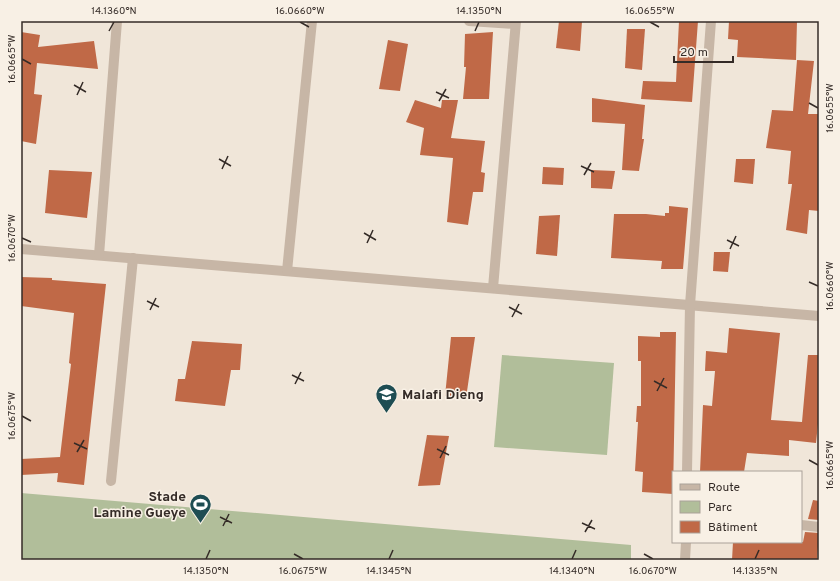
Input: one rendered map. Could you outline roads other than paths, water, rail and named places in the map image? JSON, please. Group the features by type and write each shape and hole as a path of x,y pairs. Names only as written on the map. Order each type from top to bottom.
{"street":[{"path":"99,255 117,21"},
{"path":"288,271 312,21"},
{"path":"469,21 516,22 493,288"},
{"path":"687,471 690,305 711,21"},
{"path":"21,248 819,316"},
{"path":"111,481 133,258"},
{"path":"802,525 819,527"},
{"path":"686,543 686,560"}],"place":[{"name":"Malafi Dieng","path":"386,414"},
{"name":"Stade Lamine Gueye","path":"201,524"}]}
